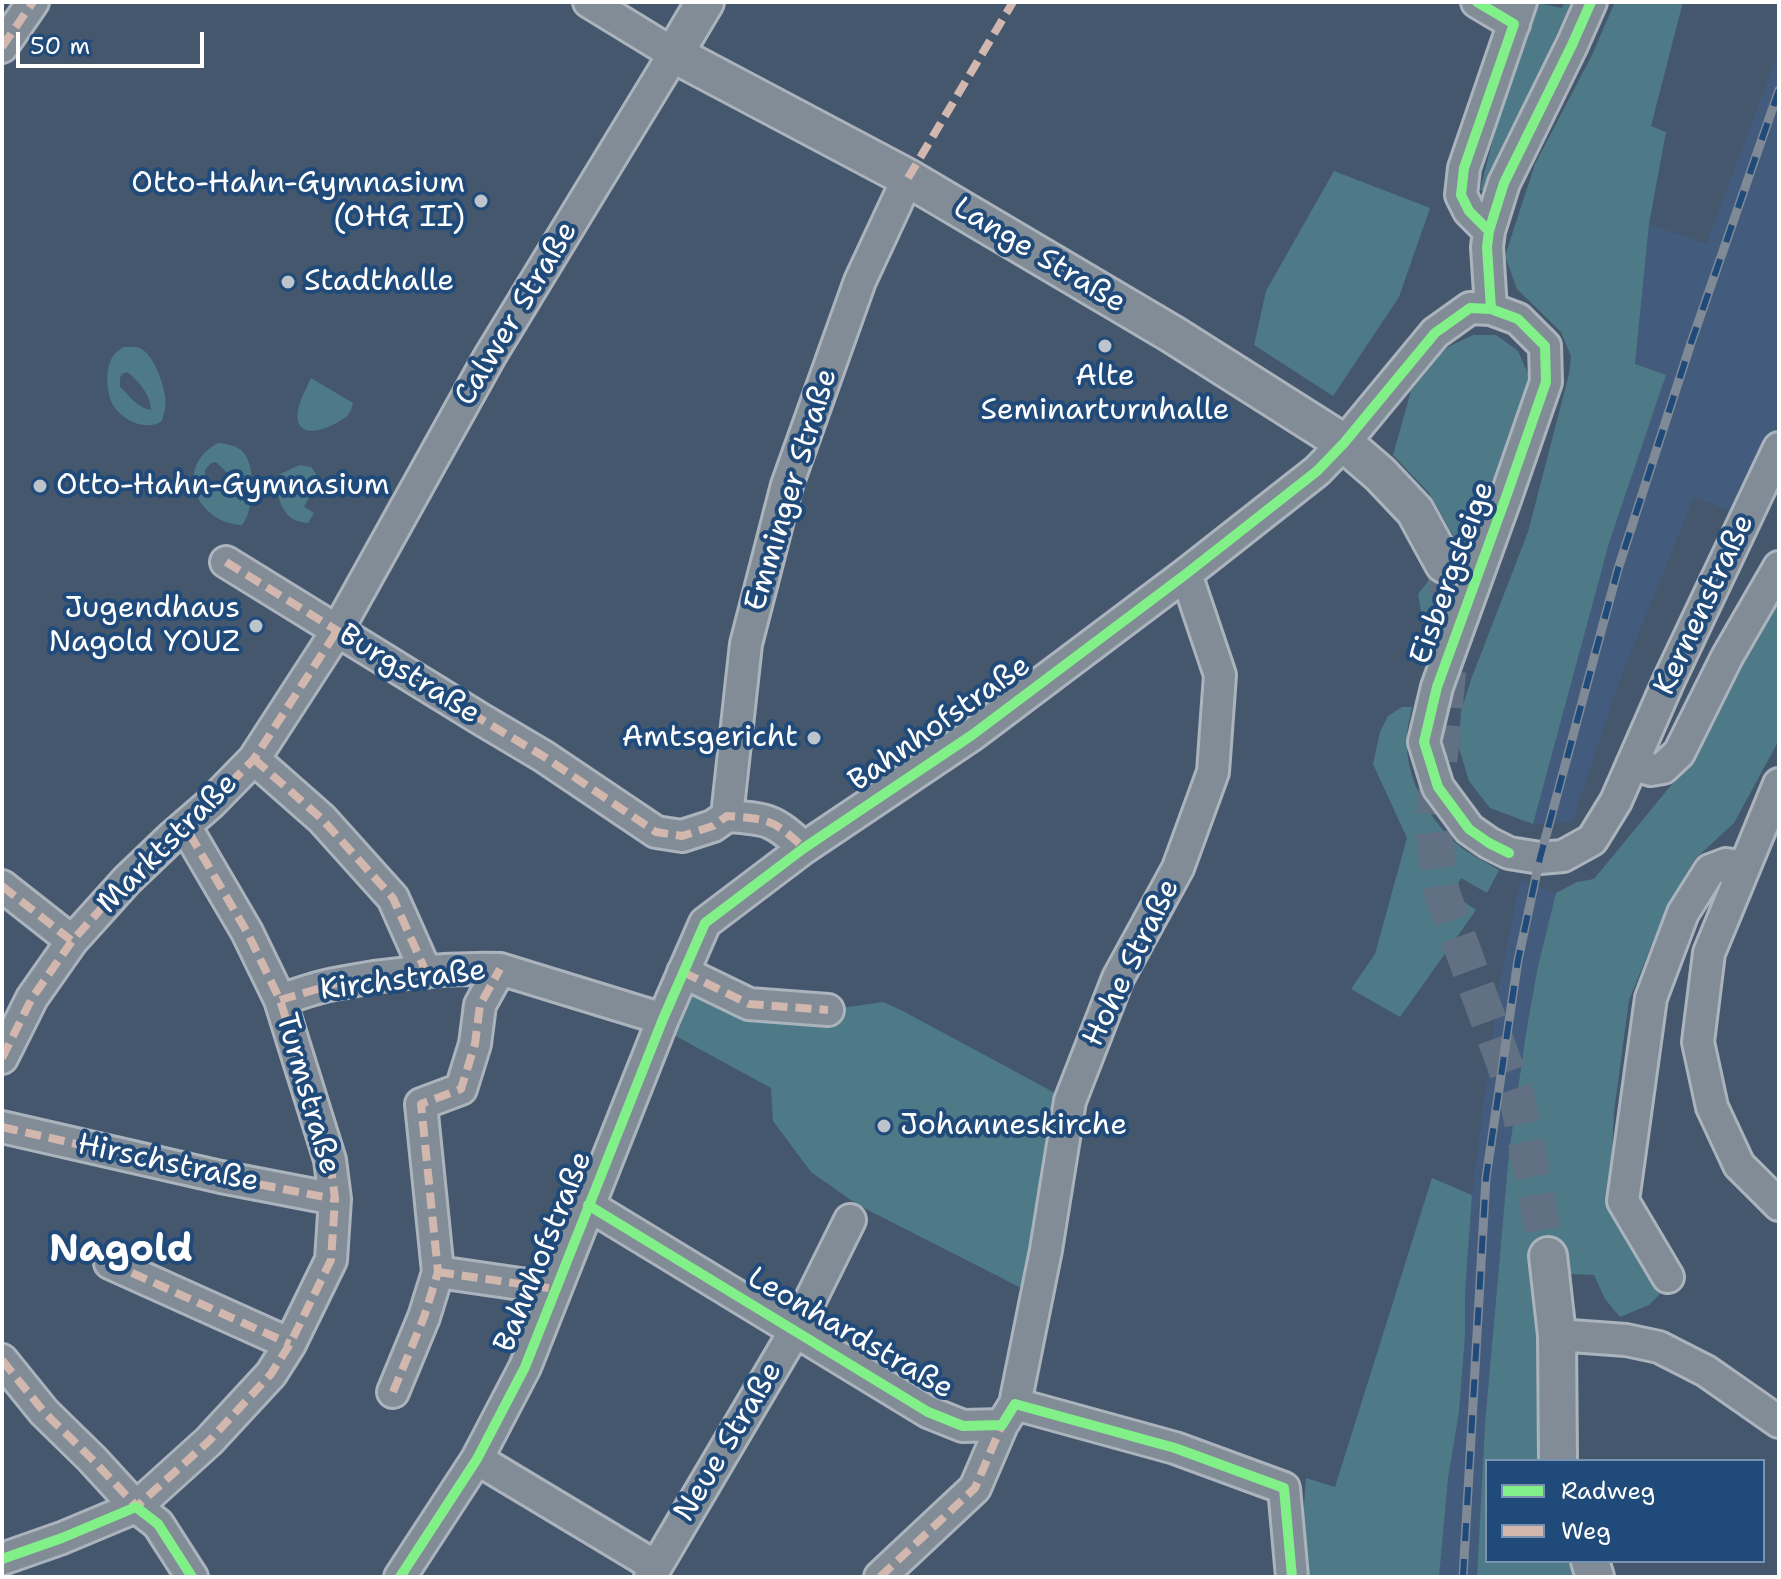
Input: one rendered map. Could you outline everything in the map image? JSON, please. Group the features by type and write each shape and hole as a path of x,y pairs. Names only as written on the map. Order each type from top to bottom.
{"main road":[{"name":"Calwer Straße","path":"674,54 705,2"},
{"name":"Lange Straße","path":"674,54 908,178 1172,334 1344,443 1380,474 1415,511 1444,564"},
{"path":"1548,1256 1557,1335 1558,1459"}],"street":[{"path":"2,47 33,2"},
{"name":"Lange Straße","path":"589,2 674,54"},
{"path":"1477,2 1518,13 1464,168 1461,195 1469,211 1489,231"},
{"path":"1491,309 1487,247 1504,183 1591,2"},
{"name":"Calwer Straße","path":"337,631 490,356 674,54"},
{"name":"Emminger Straße","path":"727,816 746,644 787,485 860,281 908,178"},
{"name":"Bahnhofstraße","path":"400,1577 477,1459 525,1367 663,1019 705,923 804,848 972,735 1186,574 1317,471 1435,333 1470,308 1491,309"},
{"name":"Eisbergsteige","path":"1491,309 1518,319 1545,346 1546,382 1437,687 1424,742 1438,787 1469,829 1509,853 1540,858 1563,856 1592,840 1616,801 1632,764"},
{"name":"Kernenstraße","path":"1632,764 1779,448"},
{"name":"Burgstraße","path":"226,562 592,787 656,832 682,836 713,826 727,816"},
{"path":"1632,764 1651,770 1663,768 1679,753 1727,657 1779,567"},
{"name":"Hohe Straße","path":"880,1577 975,1488 1009,1415 1046,1250 1070,1101 1118,978 1178,868 1213,772 1220,675 1186,574"},
{"name":"Marktstraße","path":"2,1058 32,998 72,941 127,880 254,759 337,631"},
{"path":"254,759 322,819 393,898 433,972"},
{"path":"1779,784 1709,953 1698,1042 1712,1107 1737,1162 1779,1205"},
{"path":"727,816 765,819 785,830 804,848"},
{"name":"Turmstraße","path":"2,1559 136,1507 209,1441 271,1374 290,1344 331,1260 335,1199 330,1160 280,1000 247,932 185,826"},
{"path":"1668,1277 1623,1201 1651,998 1683,913 1710,870 1726,864 1744,867"},
{"path":"2,886 72,941"},
{"path":"393,1392 424,1317 438,1272 421,1104 461,1089 475,1044 480,1005 500,969"},
{"name":"Kirchstraße","path":"280,1000 338,983 433,972 500,969 663,1019"},
{"path":"683,972 749,1004 828,1010"},
{"name":"Hirschstraße","path":"2,1127 221,1177 335,1199"},
{"name":"Leonhardstraße","path":"588,1205 928,1412 963,1426 1009,1415 1175,1448 1284,1488 1292,1577"},
{"name":"Neue Straße","path":"652,1571 795,1331 850,1220"},
{"path":"110,1263 290,1344"},
{"path":"438,1272 555,1289"},
{"path":"1557,1335 1626,1340 1659,1347 1706,1371 1779,1422"},
{"path":"2,1360 44,1412 136,1507 158,1524 192,1577"},
{"path":"477,1459 652,1571"}],"shaded area":[{"path":"1534,2 1562,8 1564,2 1571,2 1487,192 1480,190"},
{"path":"1615,2 1683,2 1651,126 1666,132 1649,224 1635,364 1666,375 1609,543 1533,824 1490,808 1469,781 1459,748 1461,711 1528,532 1571,356 1561,332 1517,289 1505,256 1535,164 1592,55"},
{"path":"1779,51 1779,419 1733,512 1694,497 1620,679 1572,822 1533,824 1609,543 1666,375 1635,364 1649,224 1706,244"},
{"path":"1334,171 1430,208 1399,297 1333,396 1254,345 1266,291"},
{"path":"1473,335 1496,335 1518,351 1528,374 1526,404 1431,669 1418,594 1458,544 1429,493 1393,455 1411,391 1446,348"},
{"path":"123,347 142,349 156,367 166,399 162,421 156,424 135,423 113,405 108,387 109,367 113,356","holes":["127,372 146,393 151,410 138,404 120,387 120,378"]},
{"path":"311,378 353,403 349,414 343,419 314,431 301,427 297,416"},
{"path":"218,443 237,447 247,458 252,488 249,510 242,525 213,515 196,493 196,466 204,454","holes":["216,462 245,490 244,496 218,490 205,480 205,470"]},
{"path":"300,465 311,467 320,487 321,495 312,491 304,507 314,513 308,523 297,521 285,512 278,492 280,474"},
{"path":"1779,567 1779,740 1734,823 1695,859 1666,910 1629,1000 1614,1112 1610,1192 1624,1237 1664,1290 1649,1305 1620,1317 1605,1299 1594,1275 1567,1274 1563,1242 1534,1272 1547,1459 1485,1459 1485,1563 1572,1563 1576,1577 1477,1577 1485,1424 1509,1153 1538,966 1556,893 1577,882 1594,879 1696,755 1775,597"},
{"path":"1402,707 1412,707 1407,754 1415,784 1430,813 1450,838 1499,870 1487,893 1461,878 1452,894 1476,910 1400,1017 1351,989 1375,954 1407,838 1373,764 1380,732 1388,716"},
{"path":"1520,880 1556,893 1538,966 1509,1153 1485,1424 1477,1577 1439,1577 1448,1478 1459,1412 1472,1195 1498,991"},
{"path":"683,972 828,1010 883,1002 1070,1101 1037,1296 858,1205 811,1172 773,1121 771,1088 672,1034"},
{"path":"1432,1178 1472,1195 1459,1412 1448,1478 1439,1577 1299,1577 1306,1478 1335,1487"}],"tunnel":[{"path":"1444,564 1453,623 1433,826 1442,893 1518,1101 1548,1256"}],"railway":[{"path":"1463,1577 1486,1178 1518,960 1540,858 1618,569 1691,343 1779,90"}],"marked path":[{"path":"2,47 33,2"},
{"path":"908,178 1013,2"},
{"path":"226,562 543,756 656,832 682,836 713,826 727,816 752,818 777,826 804,848"},
{"path":"2,1058 32,998 72,941 127,880 254,759 337,631"},
{"path":"254,759 322,819 393,898 426,972"},
{"path":"129,1510 209,1441 271,1374 290,1344 331,1260 335,1199 330,1160 280,1000 247,932 185,826"},
{"path":"2,886 72,941"},
{"path":"393,1392 424,1317 438,1272 421,1104 461,1089 475,1044 480,1005 500,969"},
{"path":"280,1000 338,983 440,971"},
{"path":"683,972 749,1004 828,1010"},
{"path":"2,1127 221,1177 335,1199"},
{"path":"110,1263 290,1344"},
{"path":"438,1272 555,1289"},
{"path":"2,1360 44,1412 140,1510"},
{"path":"880,1577 975,1488 1002,1425"}],"cycle path":[{"path":"1477,2 1514,24 1464,168 1461,195 1469,211 1489,231"},
{"path":"1491,309 1487,247 1504,183 1591,2"},
{"path":"400,1577 477,1459 525,1367 663,1019 705,923 804,848 972,735 1317,471 1435,333 1470,308 1491,309 1518,319 1545,346 1546,382 1437,687 1424,742 1438,787 1469,829 1509,853"},
{"path":"588,1205 928,1412 963,1426 1002,1425 1015,1404 1175,1448 1284,1488 1292,1577"},
{"path":"2,1559 136,1507 158,1524 192,1577"}],"place":[{"name":"Otto-Hahn-Gymnasium (OHG II)","path":"481,201"},
{"name":"Stadthalle","path":"288,282"},
{"name":"Alte Seminarturnhalle","path":"1105,346"},
{"name":"Otto-Hahn-Gymnasium","path":"40,486"},
{"name":"Jugendhaus Nagold YOUZ","path":"256,626"},
{"name":"Amtsgericht","path":"814,738"},
{"name":"Johanneskirche","path":"884,1126"}],"district":[{"name":"Nagold","path":"121,1251"}]}
